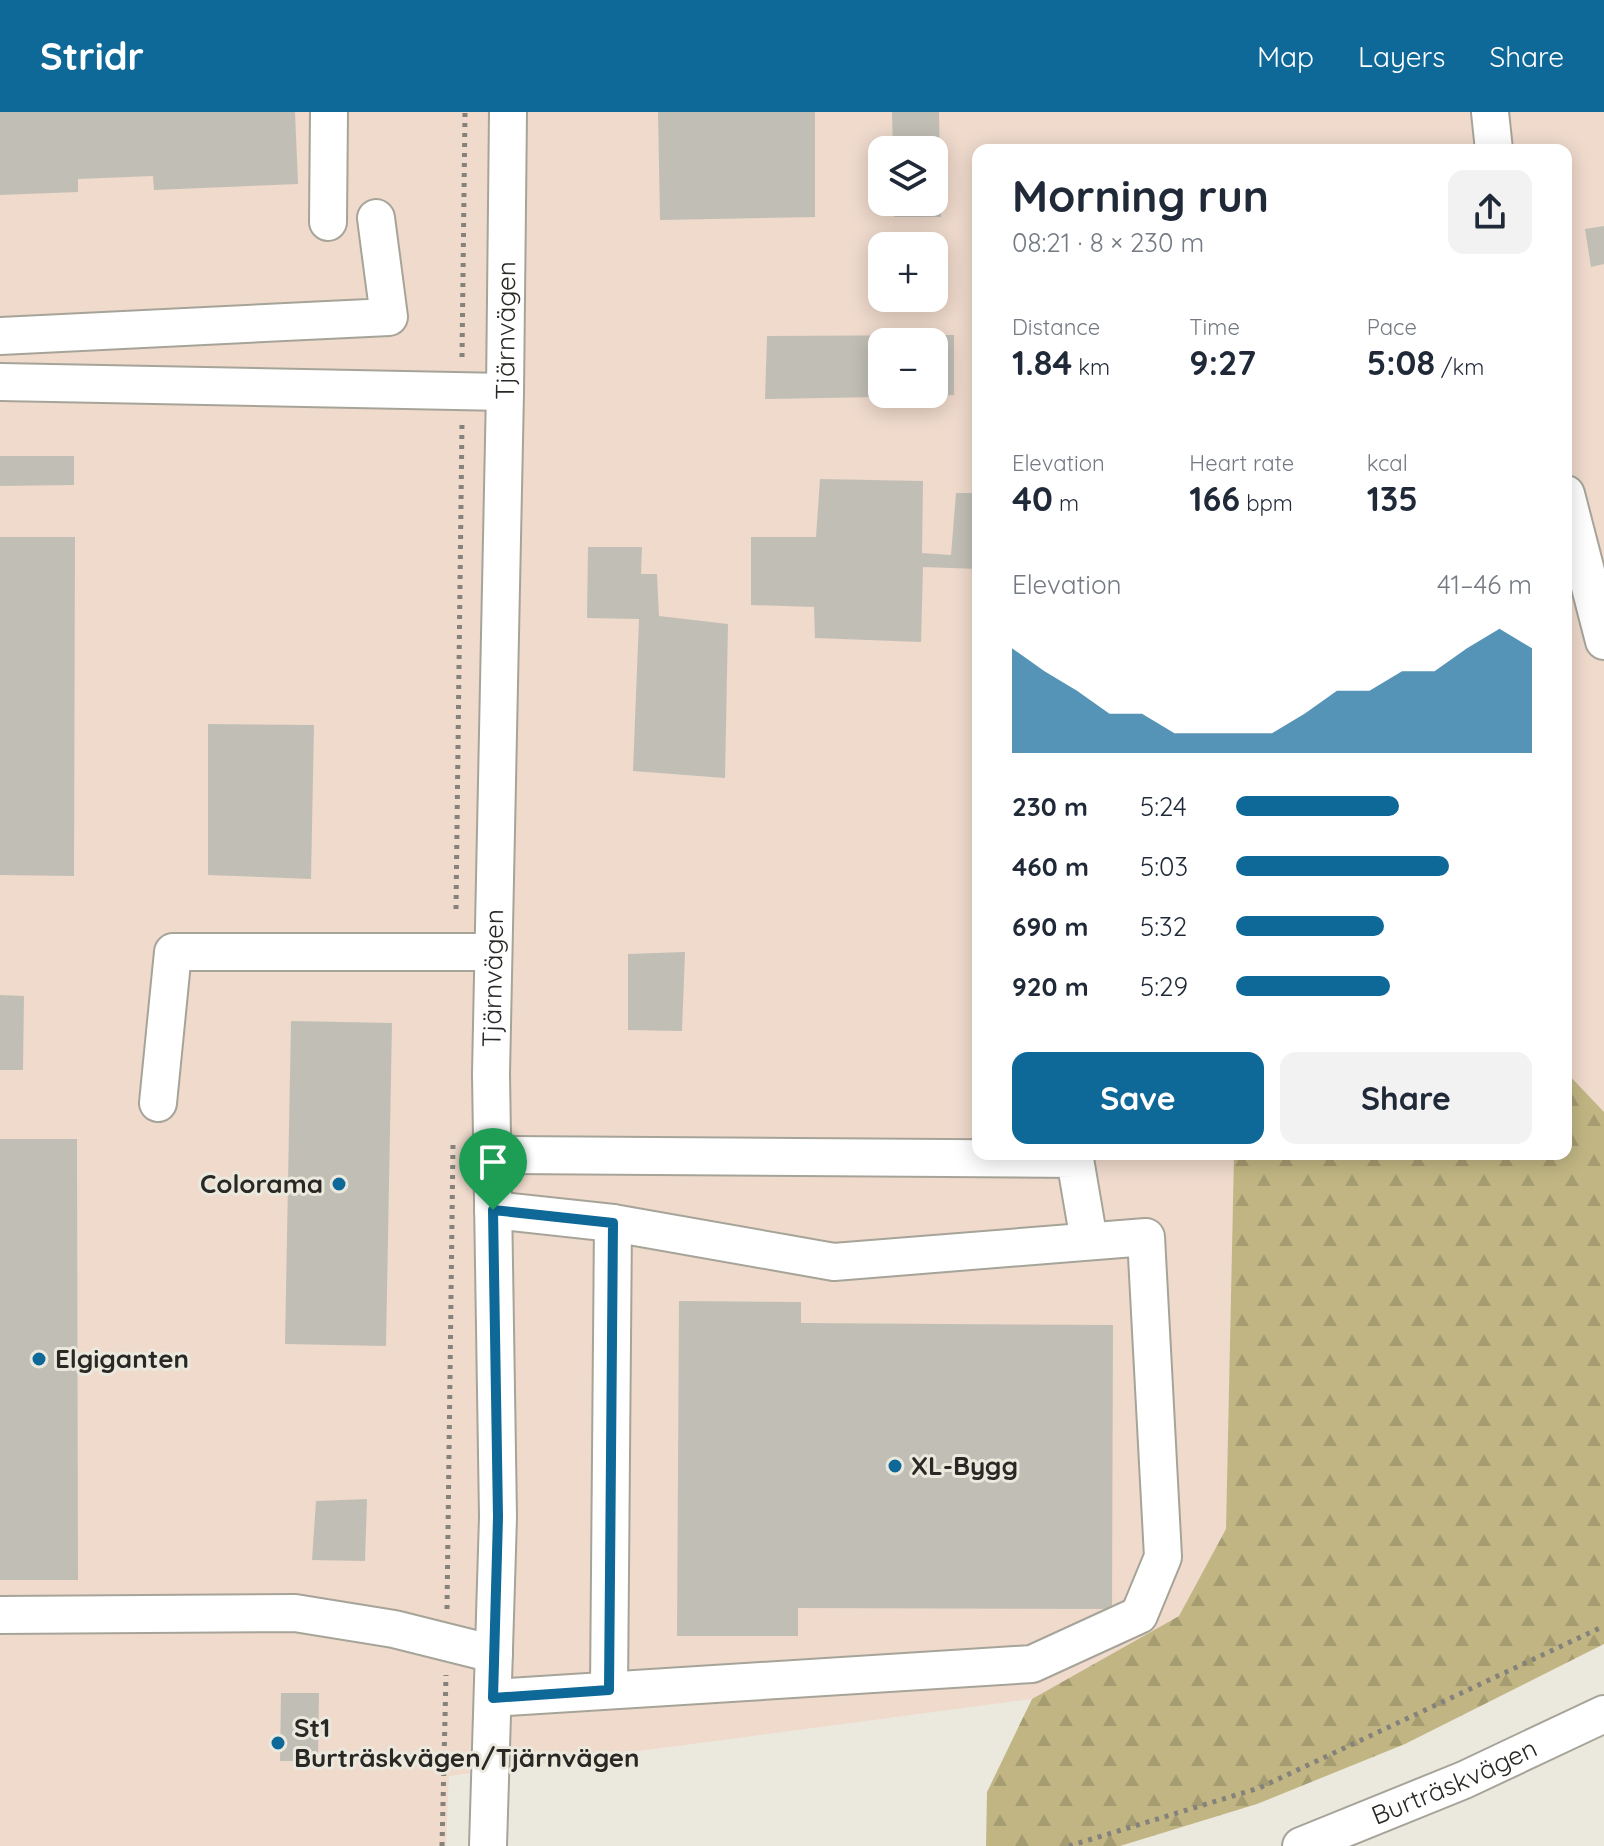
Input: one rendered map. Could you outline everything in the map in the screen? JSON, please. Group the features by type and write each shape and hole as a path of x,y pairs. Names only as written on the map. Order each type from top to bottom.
{"street":[{"path":"328,222 329,112"},
{"name":"Tjärnvägen","path":"488,1846 498,1517 492,1155 493,952 508,112"},
{"path":"1490,112 1493,144"},
{"path":"0,336 389,317 376,218"},
{"path":"0,382 505,392"},
{"path":"1572,517 1604,641"},
{"path":"158,1103 173,952 493,952"},
{"path":"492,1155 972,1158"},
{"path":"1075,1160 1089,1241"},
{"path":"493,1210 613,1223 834,1262 1146,1237 1163,1557 1139,1615 1032,1664 493,1698"},
{"path":"609,1690 613,1223"},
{"path":"0,1615 295,1613 394,1629 494,1654"},
{"name":"Burträskvägen","path":"1301,1846 1464,1780 1604,1714"}],"path":[{"path":"1069,1846 1259,1788 1604,1626"}],"shaded area":[{"path":"0,112 1604,112 1604,1112 1572,1078 1572,144 972,144 972,1160 1234,1160 1226,1529 1180,1616 1032,1699 449,1776 446,1846 0,1846"}],"green space":[{"path":"1572,1078 1604,1112 1604,1644 1405,1744 1257,1804 1120,1846 986,1846 987,1792 1032,1699 1179,1616 1226,1529 1234,1160 1572,1160"}],"building":[{"path":"0,112 295,112 298,184 154,190 153,176 78,179 78,192 0,195"},
{"path":"658,112 815,112 815,217 660,220"},
{"path":"892,112 939,112 939,136 893,136"},
{"path":"941,216 941,217 894,217"},
{"path":"1604,226 1604,264 1591,267 1585,229"},
{"path":"868,335 868,397 765,399 767,336"},
{"path":"948,335 954,335 954,395 948,395"},
{"path":"0,456 74,456 74,485 0,486"},
{"path":"820,479 923,481 922,553 951,555 956,493 972,493 972,569 923,567 921,642 815,638 814,607 751,605 751,537 816,537"},
{"path":"0,537 75,537 74,876 0,875"},
{"path":"588,547 642,547 641,574 657,574 659,616 728,624 725,778 633,771 639,619 587,618"},
{"path":"208,724 314,725 311,879 208,875"},
{"path":"685,952 682,1031 628,1030 628,954"},
{"path":"0,995 24,996 23,1070 0,1070"},
{"name":"Colorama","path":"291,1021 392,1023 386,1346 285,1344"},
{"name":"Elgiganten","path":"0,1139 77,1139 78,1580 0,1580"},
{"name":"XL-Bygg","path":"679,1301 801,1302 801,1323 1113,1325 1112,1609 798,1608 798,1636 677,1636"},
{"path":"367,1499 365,1561 312,1560 316,1501"},
{"path":"281,1693 319,1693 318,1761 280,1761"}],"place":[{"name":"Colorama","path":"339,1184"},
{"name":"Elgiganten","path":"39,1359"},
{"name":"XL-Bygg","path":"895,1466"},
{"name":"St1 Burträskvägen/Tjärnvägen","path":"278,1743"}],"route":[{"path":"493,1210 613,1223 609,1690 493,1698 498,1517 493,1210"}]}
